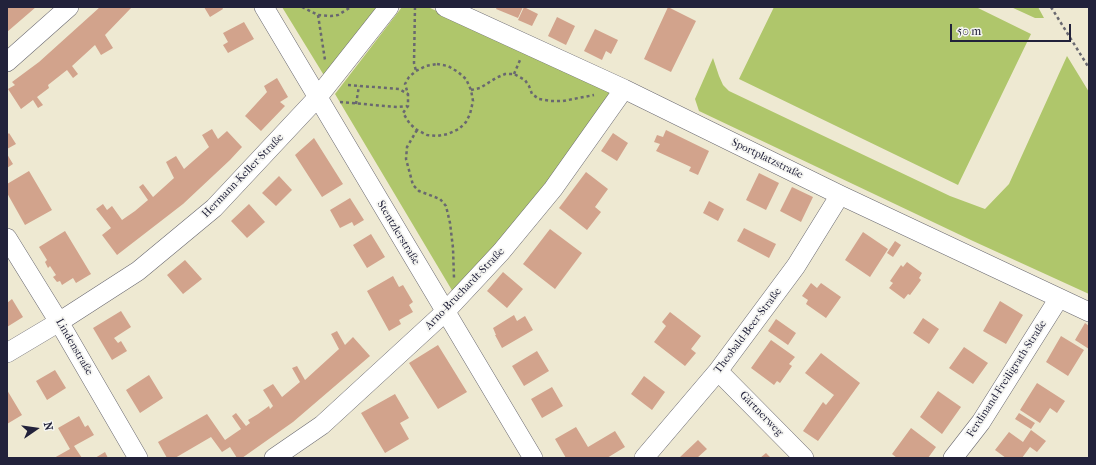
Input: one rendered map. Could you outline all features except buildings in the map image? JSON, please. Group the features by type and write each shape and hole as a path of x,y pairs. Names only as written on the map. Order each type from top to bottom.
{"street":[{"path":"7,62 69,7"},
{"name":"Stentzlerstraße","path":"264,7 533,458"},
{"name":"Hermann-Keller-Straße","path":"7,353 138,272 214,208 317,98 389,7"},
{"name":"Sportplatzstraße","path":"445,7 624,89 840,194 1089,312"},
{"name":"Arno-Bruchardt-Straße","path":"274,458 322,425 445,312 500,252 553,189 624,89"},
{"name":"Theobald-Beer-Straße","path":"644,458 718,371 796,266 840,194"},
{"name":"Lindenstraße","path":"7,238 59,322 138,458"},
{"name":"Ferdinand-Freiligrath-Straße","path":"953,458 981,422 1059,298"},
{"name":"Gärtnerweg","path":"718,371 804,458"}],"path":[{"path":"302,7 318,16 338,15 351,7"},
{"path":"415,7 414,63 416,71"},
{"path":"1051,7 1089,68"},
{"path":"318,16 329,84 399,90 408,94"},
{"path":"437,64 448,66 466,79 471,90 473,101 470,114 466,122 448,134 437,136 417,130 410,124 403,113 408,106 408,94 405,84 416,71 426,66 437,64"},
{"path":"471,90 480,88 505,74 514,74 525,80 532,94 539,98 551,101 564,101 624,89"},
{"path":"356,104 359,86"},
{"path":"317,98 356,104 397,107 408,106"},
{"path":"417,130 407,147 406,160 414,185 419,191 440,199 446,206 453,248 454,282"}],"green space":[{"path":"282,7 379,7 325,77"},
{"path":"402,7 428,7 614,94 540,198 453,292 335,94"},
{"path":"774,7 976,7 1031,34 958,185 739,79"},
{"path":"1011,7 1038,7 1044,18 1035,18"},
{"path":"1067,56 1089,92 1089,294 973,241 699,111 695,99 713,58 723,85 729,91 950,196 985,209 1009,184"}]}
